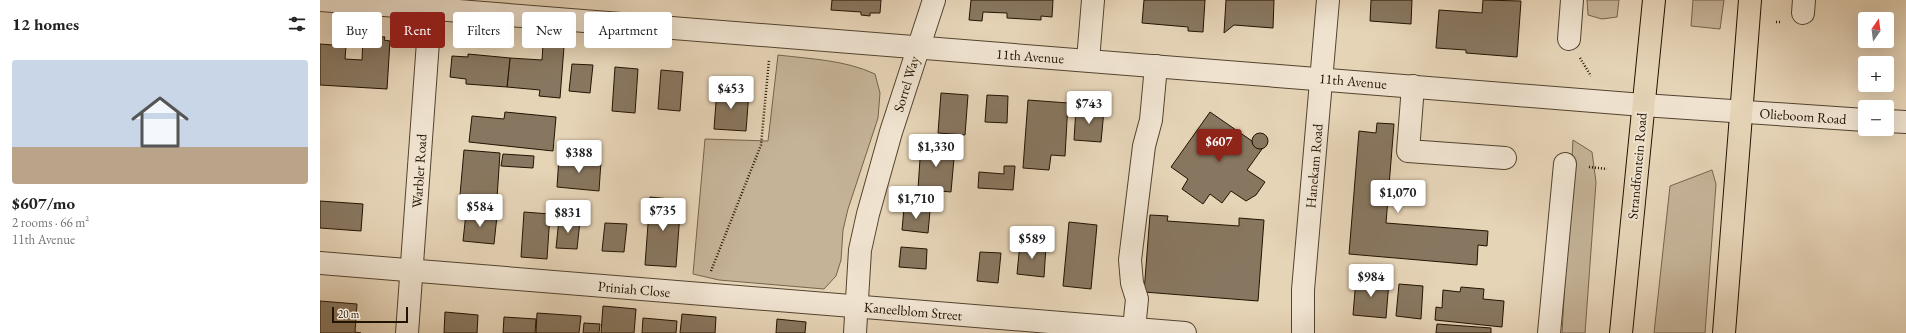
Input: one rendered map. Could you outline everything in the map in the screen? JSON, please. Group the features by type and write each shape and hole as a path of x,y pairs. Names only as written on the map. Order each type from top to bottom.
{"main road":[{"name":"Strandfontein Road","path":"1622,333 1654,0"},
{"path":"1724,333 1750,0"}],"street":[{"name":"11th Avenue","path":"320,0 431,5 772,36 1741,112"},
{"name":"Sorrel Way","path":"855,333 860,250 868,214 918,47 934,0"},
{"path":"1088,60 1093,0"},
{"name":"Hanekam Road","path":"1303,333 1303,290 1328,0"},
{"path":"1569,39 1572,0"},
{"name":"Warbler Road","path":"408,333 431,5"},
{"path":"1134,329 1137,298 1132,284 1130,260 1144,146 1151,120 1156,66"},
{"path":"1413,86 1408,151 1505,158"},
{"name":"Olieboom Road","path":"1741,112 1858,120"},
{"path":"1894,121 1906,122"},
{"path":"1549,333 1565,164"},
{"name":"Priniah Close","path":"320,263 857,306"},
{"name":"Kaneelblom Street","path":"857,306 1081,329 1134,329 1186,333"}],"path":[{"path":"702,294 761,145 772,36"}],"shaded area":[{"path":"1587,0 1619,0 1617,17 1602,19 1588,15"},
{"path":"1693,0 1724,0 1720,29 1691,26"},
{"path":"778,55 828,61 864,69 875,74 880,93 878,118 848,209 843,230 841,260 836,276 824,289 719,280 693,274 705,139 768,141"},
{"path":"1573,140 1592,152 1596,182 1585,333 1562,333"},
{"path":"1712,170 1716,184 1705,333 1654,333 1670,186"}],"building":[{"path":"832,0 881,0 880,13 870,13 870,16 861,15 861,12 831,10"},
{"path":"971,0 1053,0 1052,17 1041,16 1041,20 1007,18 1007,13 983,12 982,21 969,20"},
{"path":"1144,0 1205,0 1203,32 1188,31 1188,27 1142,23"},
{"path":"1226,0 1274,0 1273,28 1234,25 1224,33"},
{"path":"1371,0 1412,0 1411,24 1370,21"},
{"path":"1483,0 1521,1 1517,57 1466,53 1466,50 1436,48 1439,10 1482,13"},
{"path":"382,37 385,37 384,40 390,41 387,89 320,85 320,44 332,45 332,48 346,48 345,59 362,60 362,48 382,48"},
{"path":"543,48 564,48 560,98 539,96 540,90 507,87 510,58 542,60"},
{"path":"468,54 510,58 507,87 466,84 466,79 450,77 452,56 468,57"},
{"path":"572,64 593,65 590,93 569,91"},
{"path":"615,67 638,69 635,113 612,111"},
{"path":"661,70 683,72 680,111 658,109"},
{"path":"717,89 749,92 746,131 714,129"},
{"path":"941,93 968,95 965,135 938,133"},
{"path":"987,95 1008,96 1007,123 985,122"},
{"path":"1028,100 1068,103 1065,156 1051,155 1049,170 1023,168"},
{"path":"1076,108 1104,110 1101,142 1074,140"},
{"path":"505,112 556,117 553,151 469,142 472,116 504,119"},
{"path":"1210,112 1252,141 1257,148 1262,149 1247,170 1265,182 1256,195 1246,201 1231,191 1222,203 1210,194 1203,204 1182,189 1188,179 1171,167"},
{"path":"1377,123 1394,124 1386,223 1488,231 1487,246 1478,245 1477,265 1349,254 1359,131 1376,133"},
{"path":"1260,133 1266,135 1268,141 1266,147 1260,149 1254,147 1252,141 1254,135"},
{"path":"921,144 955,147 951,192 918,189"},
{"path":"464,150 500,153 497,198 460,195"},
{"path":"503,154 534,156 533,168 501,166"},
{"path":"559,157 601,161 599,191 557,187"},
{"path":"1004,166 1015,166 1013,190 978,188 979,172 1004,174"},
{"path":"650,197 681,200 676,267 645,265"},
{"path":"320,201 363,204 361,231 320,228"},
{"path":"904,208 930,211 928,233 902,230"},
{"path":"524,212 550,214 547,259 521,257"},
{"path":"466,213 497,216 494,244 463,241"},
{"path":"1150,215 1168,216 1167,221 1239,226 1239,218 1264,220 1258,301 1144,292"},
{"path":"559,219 580,221 577,249 556,248"},
{"path":"1069,222 1097,225 1091,289 1063,286"},
{"path":"605,223 627,224 624,252 602,251"},
{"path":"1020,243 1046,246 1044,277 1017,274"},
{"path":"901,247 927,249 926,269 899,267"},
{"path":"980,252 1001,253 998,283 977,281"},
{"path":"1356,279 1389,281 1386,318 1353,315"},
{"path":"1399,284 1423,286 1421,319 1396,316"},
{"path":"1461,287 1484,289 1483,299 1504,301 1502,327 1435,320 1436,307 1442,308 1443,290 1460,292"},
{"path":"320,301 357,304 355,332 361,333 320,333"},
{"path":"603,306 636,309 634,333 601,333"},
{"path":"445,312 478,315 477,333 444,333"},
{"path":"537,313 581,316 579,333 536,333"},
{"path":"682,314 716,317 715,333 680,333"},
{"path":"504,317 536,319 535,333 503,333"},
{"path":"643,318 677,321 676,333 642,333"},
{"path":"777,319 806,322 805,333 776,333"},
{"path":"584,323 600,324 599,333 583,333"},
{"path":"1437,324 1491,328 1491,333 1436,333"}]}
